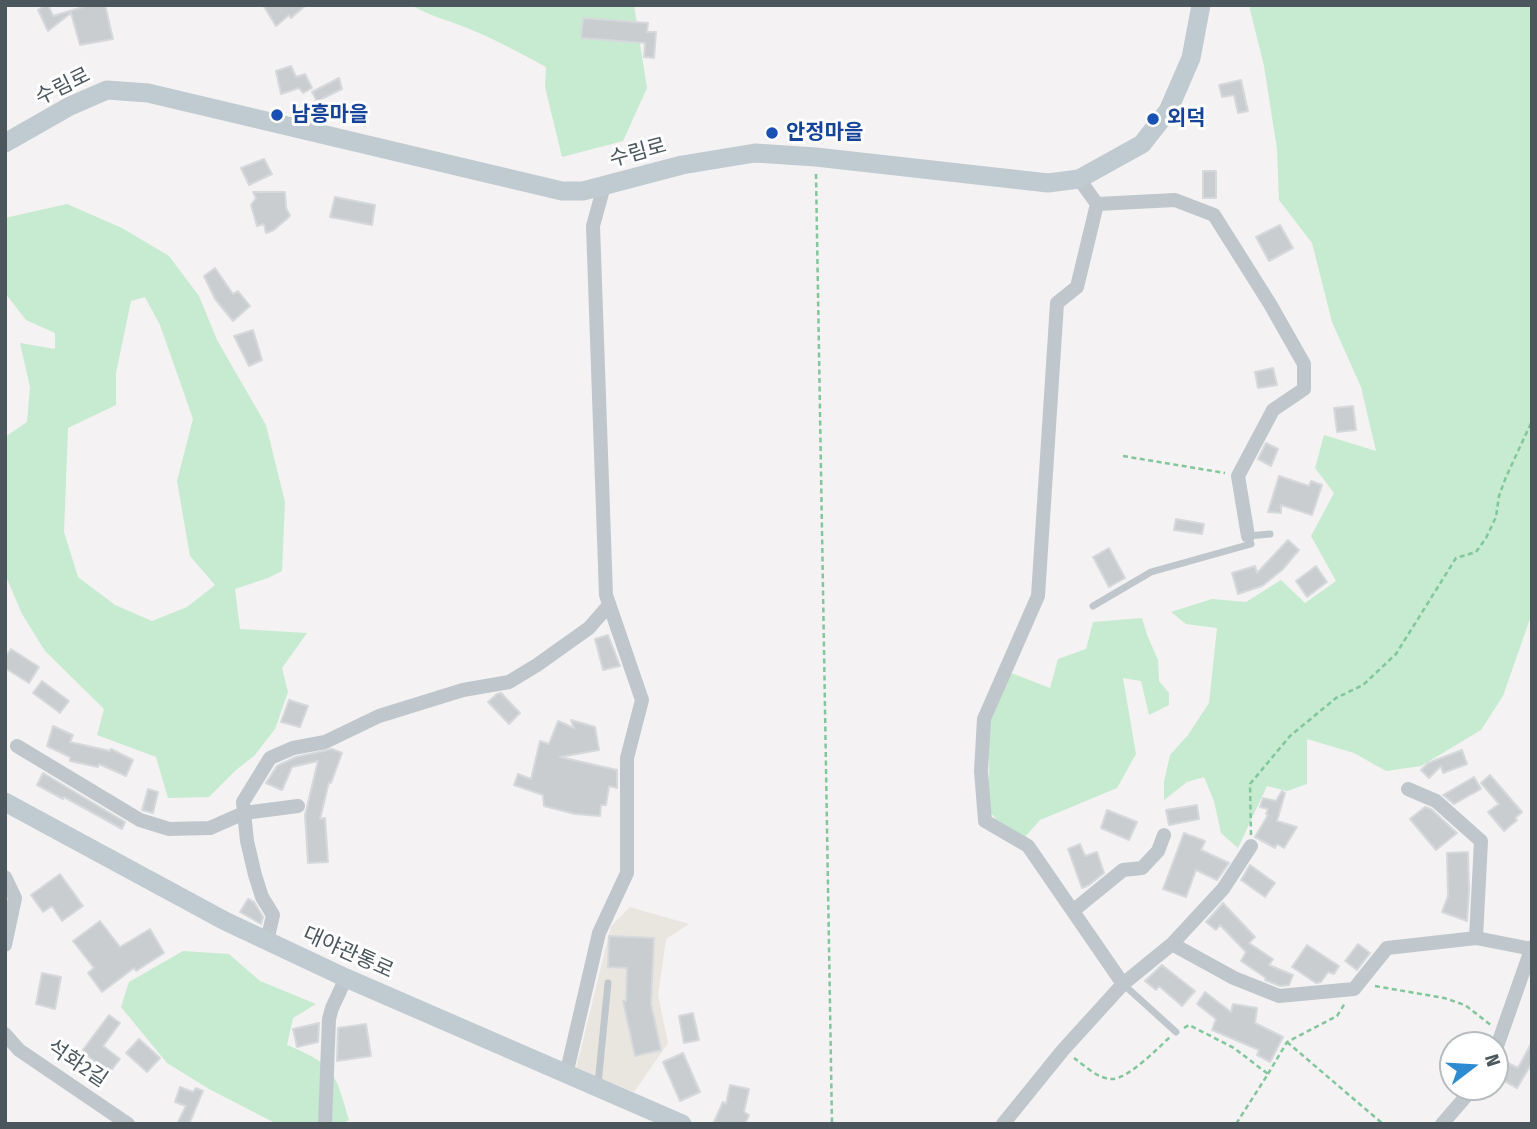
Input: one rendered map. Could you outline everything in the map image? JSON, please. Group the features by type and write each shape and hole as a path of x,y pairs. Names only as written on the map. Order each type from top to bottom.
{"main road":[{"name":"수림로","path":"5,143 70,106 107,90 148,93 562,191 583,191 682,165 755,153 816,157 1048,183 1079,179 1142,144 1168,111 1191,58 1201,5"},
{"name":"대야관통로","path":"5,802 267,941 682,1124"}],"street":[{"path":"1079,179 1097,204 1077,288 1058,303 1038,596 984,719 981,771 985,821 1028,846 1123,984"},
{"path":"566,1075 599,933 628,873 628,758 642,700 606,595 593,226 604,186"},
{"path":"1097,204 1175,200 1214,215 1304,364 1304,389 1273,410 1238,476 1248,536"},
{"path":"267,941 273,915 262,897 255,875 247,841 243,802 270,758 293,748 325,742 379,716 463,690 509,682 589,628 609,605"},
{"path":"17,746 141,820 169,829 210,828 244,813 298,806"},
{"path":"1408,789 1436,801 1481,841 1476,938"},
{"path":"1074,910 1123,870 1142,868 1158,851 1164,835"},
{"path":"1003,1124 1063,1050 1123,984 1172,944 1223,889 1251,846"},
{"path":"5,877 15,898 5,945"},
{"path":"1172,944 1234,978 1279,996 1354,989 1387,948 1476,938 1531,948 1504,1031"},
{"path":"325,1124 329,1019 346,978"},
{"name":"석화2길","path":"5,1034 19,1050 128,1124"},
{"path":"1442,1124 1462,1101"}],"lane":[{"path":"1093,606 1151,572 1251,544 1248,536 1270,534"},
{"path":"598,1088 608,983"},
{"path":"1123,984 1176,1032"}],"path":[{"path":"816,157 832,1124"},
{"path":"1251,846 1250,783 1290,736 1336,698 1363,685 1396,654 1456,558 1476,552 1496,517 1499,496 1506,477 1532,421"},
{"path":"1123,456 1238,476"},
{"path":"1236,1124 1287,1042 1337,1016 1354,989 1368,984 1444,998 1465,1005 1498,1031"},
{"path":"1063,1050 1095,1073 1112,1079 1125,1075 1189,1024 1234,1048 1268,1074"},
{"path":"1287,1042 1383,1124"}],"shaded area":[{"path":"630,907 689,924 666,939 658,995 668,1043 634,1092 576,1069 611,926"}],"green space":[{"path":"411,5 634,5 647,88 623,141 562,157 545,87 546,67 488,37"},
{"path":"1249,5 1532,5 1532,613 1503,696 1481,730 1421,766 1386,771 1354,753 1307,739 1307,784 1287,791 1267,786 1238,848 1221,833 1214,801 1204,777 1187,782 1164,800 1164,782 1170,755 1188,735 1209,703 1217,628 1186,624 1171,612 1212,599 1246,602 1281,580 1305,603 1336,581 1311,536 1334,493 1315,468 1324,435 1376,451 1361,387 1332,322 1312,243 1279,200 1277,149 1264,66"},
{"path":"67,204 122,228 169,256 199,296 217,340 266,425 285,502 282,571 235,589 240,629 307,633 282,668 288,692 275,729 255,755 209,797 168,798 156,757 97,735 104,709 45,651 22,614 5,574 5,437 27,422 30,387 20,343 55,349 55,333 26,320 5,293 5,218","holes":["145,297 160,325 193,419 177,481 190,556 215,585 187,607 152,621 115,605 78,577 64,532 68,428 116,405 116,373 131,301"]},
{"path":"1142,618 1158,660 1159,681 1169,693 1169,705 1149,715 1141,681 1123,678 1136,754 1117,788 1040,820 1025,837 997,820 989,811 989,725 1011,673 1050,688 1058,659 1086,649 1093,622"},
{"path":"183,951 229,954 260,981 316,1004 293,1018 287,1045 315,1058 331,1072 349,1120 342,1124 277,1124 209,1089 167,1063 121,1007 129,982"}],"building":[{"path":"48,5 53,16 83,7 82,5 105,5 113,39 80,45 71,13 48,31 38,10"},
{"path":"263,5 306,5 276,26"},
{"path":"583,18 648,23 647,32 656,32 654,58 644,57 645,43 581,38"},
{"path":"291,66 296,77 305,74 312,88 303,93 299,88 281,94 276,71"},
{"path":"339,78 342,89 317,101 312,92"},
{"path":"1241,80 1248,111 1238,113 1234,95 1222,97 1219,85"},
{"path":"264,159 272,174 249,185 241,168"},
{"path":"1203,171 1216,171 1216,198 1203,198"},
{"path":"253,192 285,192 286,208 290,216 274,230 266,233 264,224 257,226 251,205 256,198"},
{"path":"335,197 375,205 372,225 330,217"},
{"path":"1280,225 1293,248 1269,261 1256,237"},
{"path":"215,268 233,294 238,291 250,306 233,321 215,299 204,276"},
{"path":"253,330 262,360 249,366 234,336"},
{"path":"1273,368 1277,385 1258,388 1255,372"},
{"path":"1353,406 1356,430 1337,432 1334,408"},
{"path":"1266,443 1278,449 1271,466 1258,459"},
{"path":"1279,476 1309,486 1311,481 1322,485 1312,515 1281,505 1281,513 1268,512"},
{"path":"1176,519 1204,524 1202,534 1174,530"},
{"path":"1288,540 1299,550 1282,570 1262,586 1238,594 1232,573 1255,566 1257,573"},
{"path":"1109,548 1125,578 1109,587 1093,557"},
{"path":"1316,566 1327,582 1307,597 1296,581"},
{"path":"608,635 620,666 603,670 595,639"},
{"path":"11,649 39,667 29,683 5,668 5,657"},
{"path":"42,681 69,701 60,713 33,693"},
{"path":"501,693 520,713 509,724 488,702"},
{"path":"289,700 308,706 300,727 281,722"},
{"path":"571,720 595,727 599,750 560,757 617,770 617,788 609,786 606,805 601,805 600,816 575,814 544,806 543,795 514,785 518,774 531,779 540,741 549,744 558,721 574,728"},
{"path":"53,726 73,735 70,742 110,751 111,749 133,760 126,776 99,764 98,767 70,761 70,757 47,746"},
{"path":"332,749 342,753 331,783 329,782 320,819 325,818 328,862 308,863 305,815 318,761 292,767 282,790 266,783 277,766 296,757"},
{"path":"1462,750 1467,764 1443,773 1441,766 1429,778 1421,770 1428,763"},
{"path":"43,773 125,822 122,829 37,785"},
{"path":"1490,775 1522,812 1504,831 1488,812 1499,804 1481,783"},
{"path":"1474,777 1481,789 1454,804 1443,795"},
{"path":"148,789 158,792 153,813 142,810"},
{"path":"1282,791 1285,793 1277,821 1297,827 1284,848 1277,844 1275,848 1255,837 1268,815 1268,809 1260,807 1263,798 1276,801"},
{"path":"1197,805 1199,819 1169,825 1166,810"},
{"path":"1425,807 1431,809 1457,833 1436,850 1410,819"},
{"path":"1107,810 1137,822 1129,840 1101,828"},
{"path":"1184,833 1205,841 1201,850 1229,863 1217,880 1196,870 1186,897 1163,889"},
{"path":"1080,844 1085,856 1097,852 1104,873 1082,888 1068,849"},
{"path":"1468,852 1467,921 1442,912 1448,896 1447,853"},
{"path":"1250,865 1275,883 1265,897 1241,880"},
{"path":"60,874 83,906 62,921 52,906 43,912 31,895"},
{"path":"248,899 254,902 263,917 261,924 240,912"},
{"path":"1223,903 1255,937 1249,943 1273,959 1269,965 1293,975 1289,985 1280,986 1265,980 1266,978 1241,961 1246,952 1220,925 1216,930 1206,922"},
{"path":"100,921 120,947 150,929 164,953 136,971 134,968 102,992 88,973 94,968 73,941"},
{"path":"609,936 654,938 651,1004 661,1050 635,1056 623,1001 626,1001 627,968 608,967"},
{"path":"1358,944 1370,953 1357,970 1345,961"},
{"path":"1307,945 1339,966 1334,974 1328,972 1321,982 1316,983 1292,967"},
{"path":"1162,965 1195,991 1182,1006 1159,986 1156,990 1145,981"},
{"path":"42,973 61,977 55,1009 36,1004"},
{"path":"1205,992 1231,1012 1233,1004 1257,1008 1255,1023 1283,1037 1270,1062 1257,1055 1259,1050 1212,1030 1216,1019 1197,1004"},
{"path":"693,1013 699,1040 684,1043 679,1016"},
{"path":"109,1015 120,1023 103,1046 120,1059 109,1073 82,1051"},
{"path":"319,1023 318,1042 297,1047 293,1029"},
{"path":"366,1024 371,1056 337,1061 338,1028"},
{"path":"139,1039 160,1058 147,1072 126,1053"},
{"path":"1532,1042 1532,1063 1517,1088 1509,1084 1509,1064 1518,1068"},
{"path":"683,1053 700,1092 680,1101 663,1062"},
{"path":"730,1085 749,1089 744,1112 749,1115 745,1124 713,1124 723,1102 726,1104"},
{"path":"180,1087 193,1092 196,1088 203,1091 189,1124 177,1124 186,1106 175,1102"}],"place":[{"name":"남흥마을","path":"277,115"},
{"name":"외덕","path":"1153,119"},
{"name":"안정마을","path":"772,133"}]}
